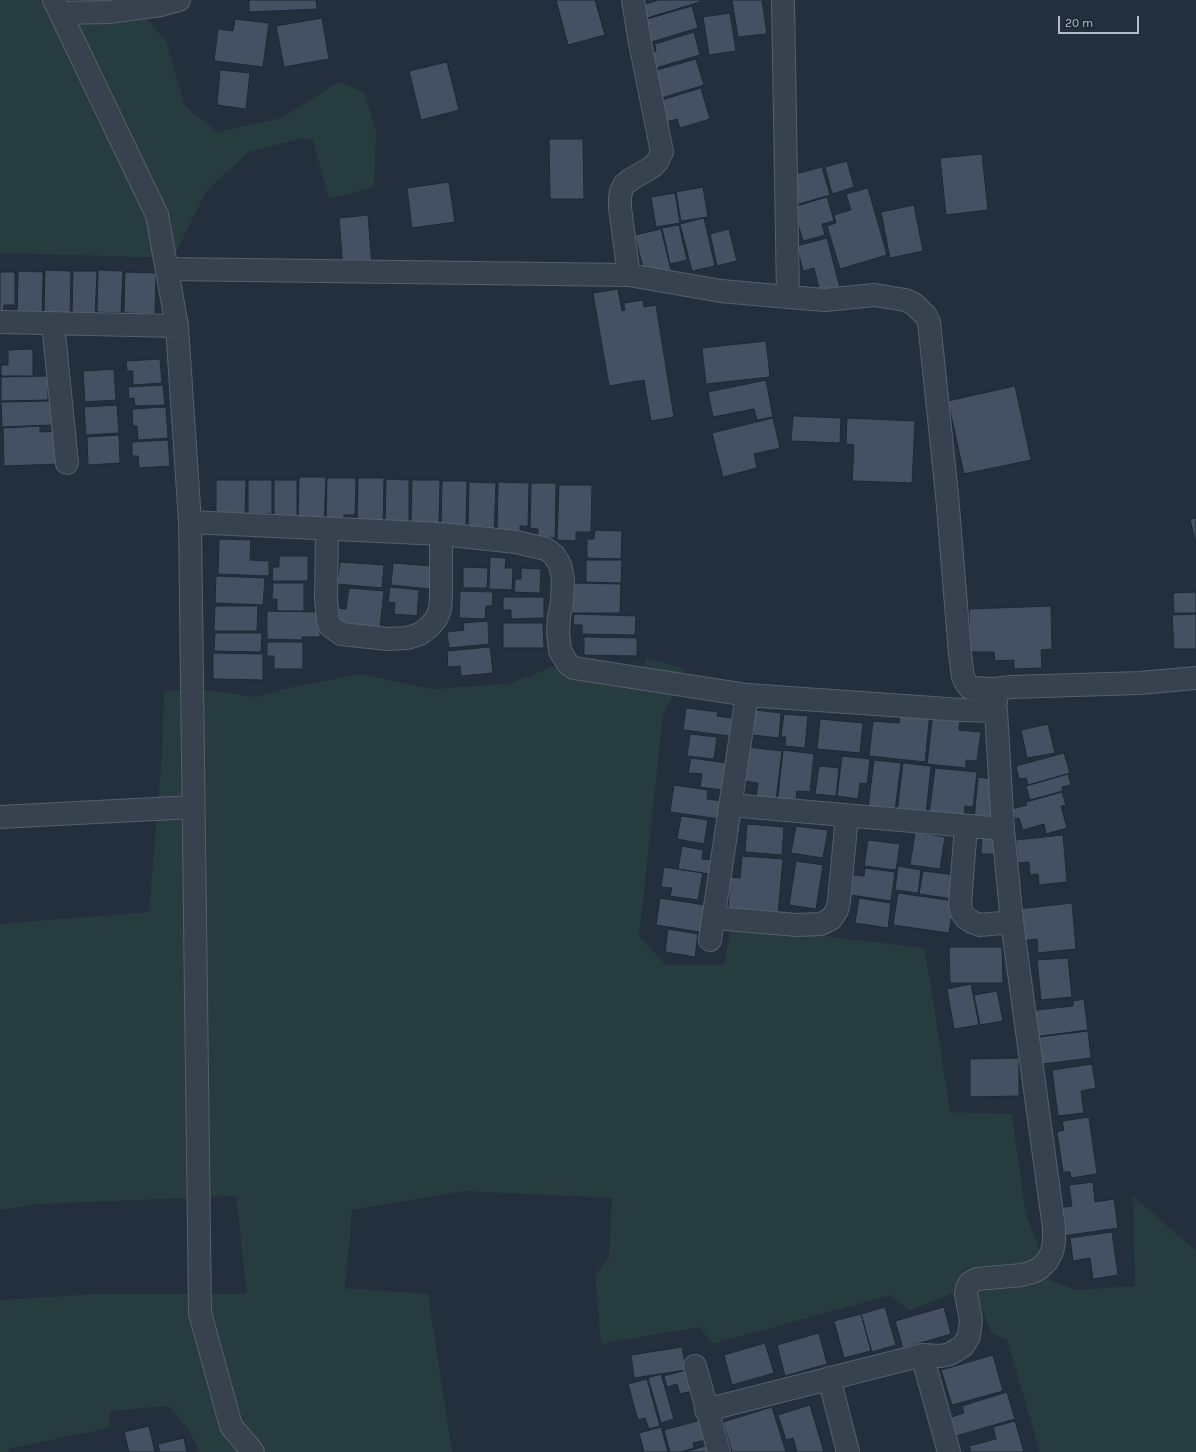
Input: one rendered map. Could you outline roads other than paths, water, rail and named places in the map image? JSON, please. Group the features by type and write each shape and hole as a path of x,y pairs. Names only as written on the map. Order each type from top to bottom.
{"street":[{"path":"57,6 108,12 161,5 179,0"},
{"path":"629,275 620,208 621,191 624,185 630,180 652,167 657,162 662,152 633,0"},
{"path":"783,0 788,297"},
{"path":"57,6 157,214 177,326 190,522 200,1314 231,1426 253,1452"},
{"path":"167,269 629,275 721,291 825,300 875,294 905,300 914,304 926,316 929,322 960,654 963,677 966,683 970,688 995,689 1012,687 1140,683 1196,678"},
{"path":"0,322 177,326"},
{"path":"53,323 67,464"},
{"path":"190,522 441,534 516,542 546,549 554,555 560,565 563,578 562,602 559,617 560,651 568,664 574,668 747,695 961,710 996,710"},
{"path":"327,529 326,599 330,626 341,634 388,640 406,638 420,634 436,619 440,609 441,595 441,534"},
{"path":"706,1410 922,1355 942,1356 950,1354 963,1346 970,1336 971,1320 966,1294 970,1283 977,1279 1022,1275 1033,1272 1047,1261 1052,1252 1054,1228 1012,922 1003,829 995,689"},
{"path":"710,940 747,695"},
{"path":"0,817 193,806"},
{"path":"730,806 1003,829"},
{"path":"714,918 797,925 821,924 831,919 837,910 839,901 847,816"},
{"path":"966,826 960,904 962,913 966,918 980,925 1012,922"},
{"path":"922,1355 949,1452"},
{"path":"695,1366 718,1452"},
{"path":"829,1378 848,1452"}]}
